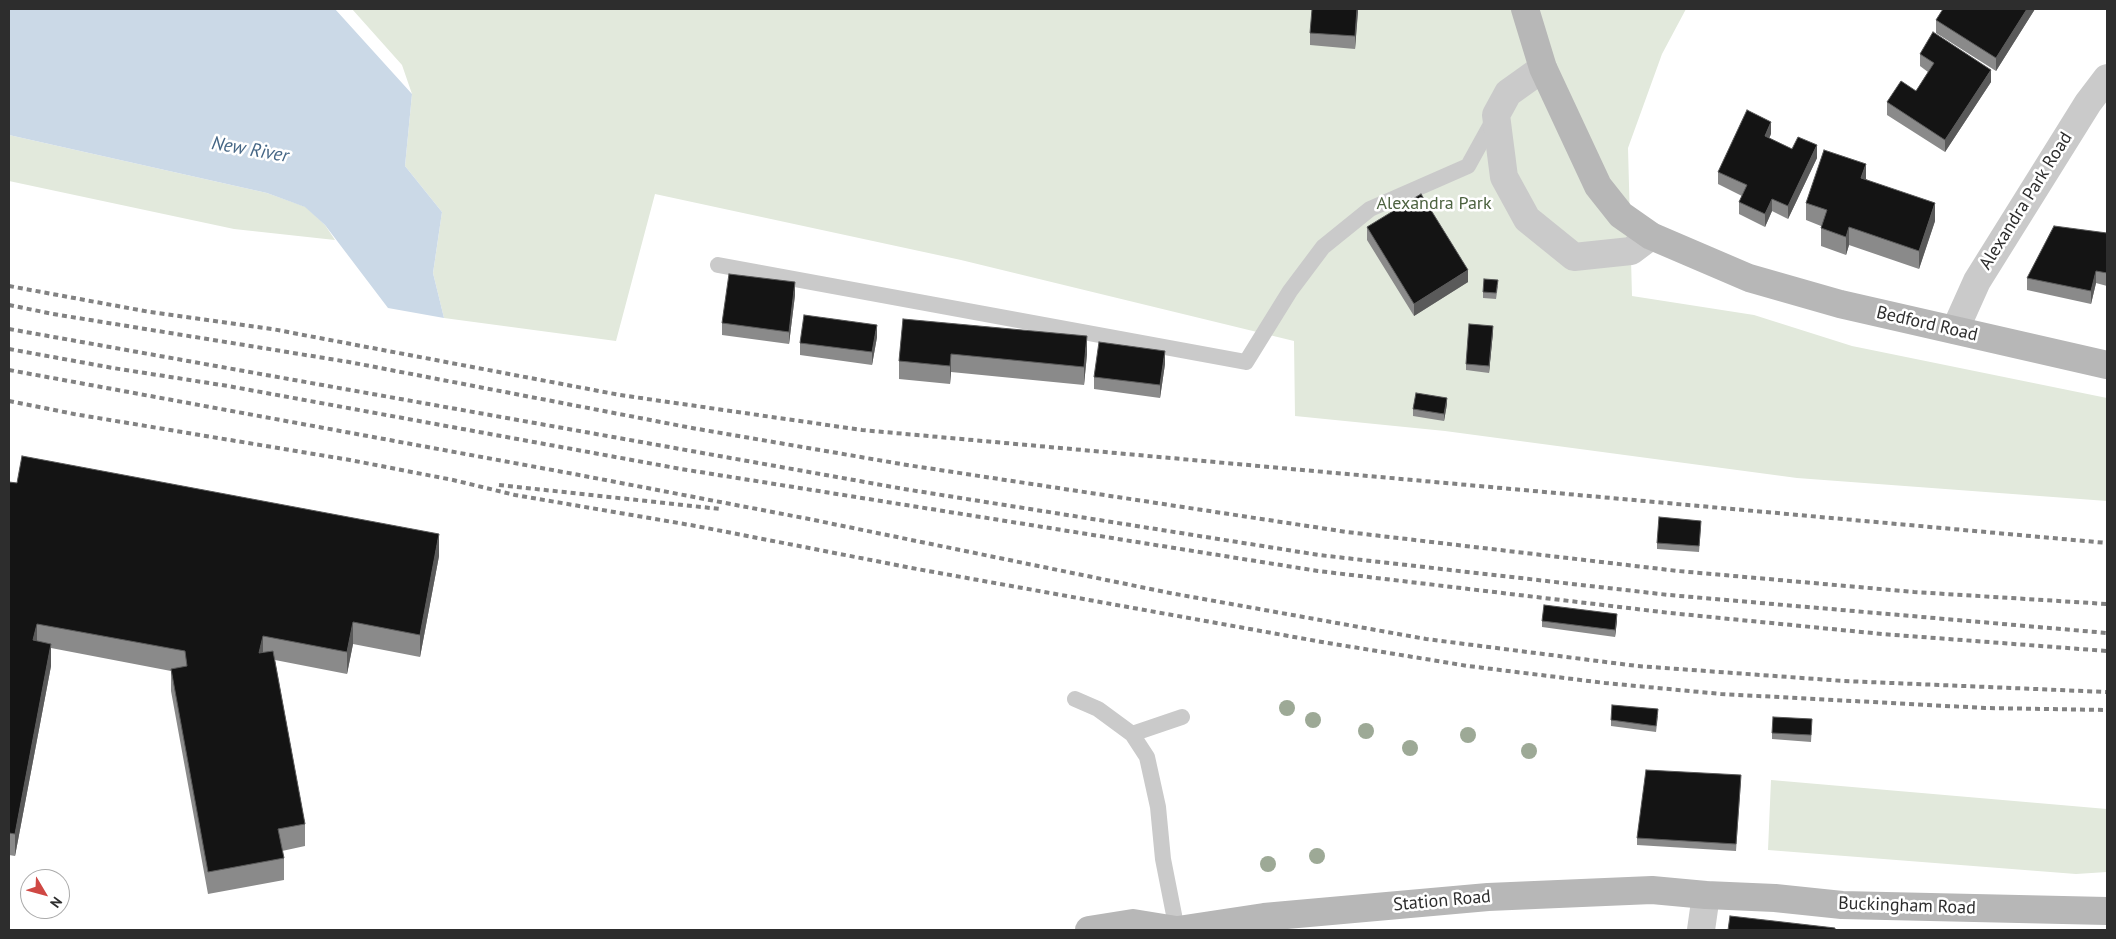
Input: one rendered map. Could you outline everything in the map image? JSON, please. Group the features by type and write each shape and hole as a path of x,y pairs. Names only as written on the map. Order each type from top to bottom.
{"street":[{"name":"Bedford Road","path":"1525,9 1543,68 1598,186 1621,215 1651,236 1749,278 1840,304 2107,365"},
{"path":"1543,68 1508,93 1496,115 1504,177 1527,218 1574,257 1631,250 1651,236"},
{"name":"Alexandra Park Road","path":"1955,330 1977,281 2088,103 2107,78"},
{"name":"Station Road","path":"1089,930 1133,923 1177,930 1264,917 1488,897 1652,890 1706,895"},
{"path":"1701,930 1706,895"},
{"name":"Buckingham Road","path":"1706,895 1775,898 1842,905 2107,911"}],"lane":[{"path":"718,265 1246,362 1290,291 1323,247 1370,209 1468,166 1496,115"},
{"path":"1075,699 1098,709 1132,734 1147,757 1158,807 1163,859 1177,930"},
{"path":"1132,734 1182,717"}],"green space":[{"name":"Alexandra Park","path":"352,9 1686,9 1662,54 1628,148 1632,296 1754,315 1852,346 2107,398 2107,501 1797,478 1445,431 1295,416 1294,341 961,260 655,194 616,341 444,318 433,273 442,212 405,166 412,94 402,65"},
{"path":"9,135 267,193 306,207 325,225 335,240 234,229 9,181"},
{"path":"1771,780 2107,809 2107,872 2076,874 1768,850"}],"water":[{"name":"New River","path":"9,9 335,9 412,94 405,166 442,212 433,273 444,318 388,308 325,225 305,207 267,193 9,135"}],"building":[{"path":"1312,9 1357,9 1355,36 1310,33"},
{"path":"1943,9 2027,9 1996,58 1936,20"},
{"path":"1933,32 1991,70 1945,140 1887,102 1901,81 1916,91 1934,63 1920,54"},
{"path":"1747,110 1771,122 1765,136 1792,149 1798,137 1817,145 1788,206 1772,199 1765,214 1739,202 1747,185 1718,172"},
{"path":"1824,150 1866,164 1861,178 1935,203 1919,251 1849,227 1846,237 1821,228 1827,210 1806,203"},
{"path":"1421,194 1468,270 1414,304 1367,227"},
{"path":"2054,226 2107,233 2107,273 2096,271 2091,291 2027,278"},
{"path":"729,274 795,282 789,332 722,323"},
{"path":"1484,279 1498,280 1496,293 1483,292"},
{"path":"804,315 877,325 872,352 800,343"},
{"path":"903,319 1087,336 1084,367 951,354 950,366 899,361"},
{"path":"1469,324 1493,326 1489,366 1466,364"},
{"path":"1099,342 1165,351 1160,385 1094,377"},
{"path":"1416,393 1447,398 1444,414 1413,409"},
{"path":"22,456 439,534 420,635 353,622 347,652 263,636 259,653 273,651 305,824 278,829 284,858 208,872 171,669 187,666 185,651 37,624 33,640 51,644 15,834 9,833 9,482 17,483"},
{"path":"1659,517 1701,521 1699,546 1657,543"},
{"path":"1544,605 1617,614 1615,630 1542,621"},
{"path":"1612,705 1658,709 1656,726 1611,720"},
{"path":"1773,717 1812,719 1811,735 1772,733"},
{"path":"1646,770 1741,775 1736,844 1637,838"},
{"path":"1730,916 1835,928 1835,930 1728,930"}],"railway":[{"path":"9,286 150,312 272,329 620,395 862,430 2107,543"},
{"path":"9,305 53,314 349,362 692,428 907,465 1347,532 1678,571 1914,592 2107,604"},
{"path":"9,329 904,489 1319,555 1669,595 2107,633"},
{"path":"9,349 228,386 681,469 1318,571 1670,613 1882,634 2107,651"},
{"path":"9,370 574,474 809,519 1170,593 1426,639 1637,666 1844,681 2107,692"},
{"path":"9,401 74,414 350,460 453,480 515,495 696,526 917,569 1322,642 1468,666 1605,683 1721,694 1985,708 2107,710"},
{"path":"499,485 720,509"}]}
